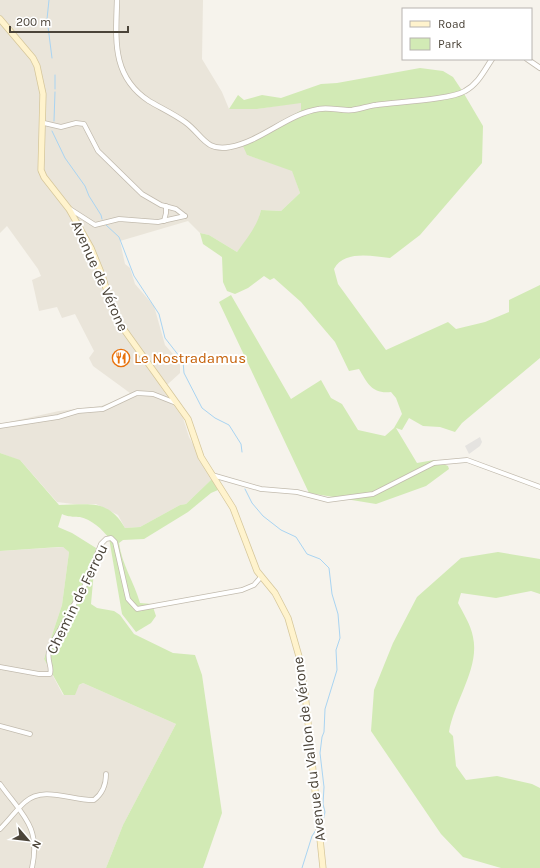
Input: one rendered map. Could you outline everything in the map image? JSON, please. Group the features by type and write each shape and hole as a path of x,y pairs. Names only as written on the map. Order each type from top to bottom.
{"main road":[{"name":"Avenue de Vérone","path":"0,19 33,58 37,66 43,90 44,123 41,170 44,177 69,209 97,263 114,314 129,338 190,423 201,457 217,481"},
{"name":"Avenue du Vallon de Vérone","path":"217,481 232,508 260,578 275,593 284,608 300,660 323,868"}],"street":[{"path":"117,0 116,47 120,66 128,80 147,100 186,122 202,140 217,147 229,147 246,143 309,110 321,108 351,110 374,105 458,94 472,87 482,76 491,60"},
{"path":"528,60 540,68"},
{"path":"44,123 61,127 76,123 84,124 98,151 142,194 166,206 176,208 185,216 164,221 144,222 119,219 93,224 69,209"},
{"path":"164,221 166,206"},
{"path":"0,426 58,417 78,411 103,409 137,394 152,394 176,403"},
{"path":"212,475 261,489 296,492 321,499 348,498 375,493 434,463 467,460 540,487"},
{"name":"Chemin de Ferrou","path":"0,668 39,674 50,674 51,668 47,656 50,647 85,585 101,544 106,539 111,538 115,542 128,599 137,608 242,590 254,585 260,578"},
{"path":"0,726 30,734"},
{"path":"0,829 26,800 43,794 94,800 101,794 106,780 106,774"},
{"path":"0,784 27,818 32,830 34,846 32,868"}],"shaded area":[{"path":"0,0 203,0 202,59 222,92 229,109 257,109 301,102 301,110 279,123 247,155 292,170 300,193 281,211 261,210 258,221 252,233 237,252 209,235 200,233 188,221 120,241 125,264 130,268 135,284 154,306 165,345 180,362 180,373 168,384 160,386 183,418 189,437 212,479 186,504 180,505 140,527 125,528 118,515 96,504 57,502 21,461 0,453 0,424 59,411 101,406 130,393 93,366 89,358 94,351 75,314 62,318 57,307 39,311 32,280 41,276 38,269 7,226 0,233"},
{"path":"480,437 482,442 480,446 469,454 465,446"},
{"path":"63,547 69,552 62,605 44,659 63,695 83,683 176,724 123,825 106,868 0,868 0,551"}],"green space":[{"path":"420,68 443,71 453,77 463,92 483,126 482,163 420,235 390,258 359,256 344,259 339,263 334,269 338,284 386,350 448,322 456,329 485,322 509,312 509,300 540,285 540,358 462,423 455,432 440,427 423,426 409,418 402,430 396,428 417,463 434,460 448,466 449,469 426,486 376,504 309,493 219,302 231,295 291,399 321,380 331,398 342,404 358,430 385,436 394,428 402,414 396,398 391,392 375,390 371,387 359,369 349,371 335,342 301,302 274,278 270,280 264,276 248,288 235,294 227,291 223,282 222,257 203,244 200,233 209,235 237,252 254,227 261,210 281,211 300,193 292,171 247,155 243,146 257,139 301,110 301,103 257,109 229,109 238,95 244,100 262,95 281,98 321,84 337,83"},
{"path":"0,453 20,460 59,505 96,505 112,512 125,528 140,527 180,505 186,504 212,479 218,490 211,493 188,512 144,539 123,540 119,543 125,566 140,603 152,604 156,616 151,623 136,632 122,614 109,538 96,525 80,517 62,514 58,527 72,533 96,548 91,604 97,608 114,611 120,615 134,634 173,653 195,655 202,675 222,813 203,868 106,868 123,825 176,724 83,683 79,685 75,695 64,695 44,659 62,605 69,552 63,547 0,551"},
{"path":"498,552 540,559 540,594 531,591 496,598 461,593 458,603 471,628 474,649 473,661 449,732 453,736 456,766 466,780 497,776 532,784 540,788 540,868 501,868 463,857 441,834 371,731 374,690 393,643 417,597 461,558"}],"waterway":[{"path":"49,0 47,19 52,58"},
{"path":"55,75 55,89"},
{"path":"54,121 55,92"},
{"path":"52,131 65,158 85,186 102,219"},
{"path":"106,225 119,237 134,276 159,314 165,338 183,361 184,373 202,408 215,418 229,425 241,444 242,452"},
{"path":"245,489 252,503 263,516 281,530 296,537 307,554 320,559 329,568 332,594 338,614 340,638 336,650 337,670 325,709 324,732 320,753 324,787 323,804 325,812 322,825"},
{"path":"302,868 312,836 316,830"}],"place":[{"name":"Le Nostradamus","path":"121,358"}]}
